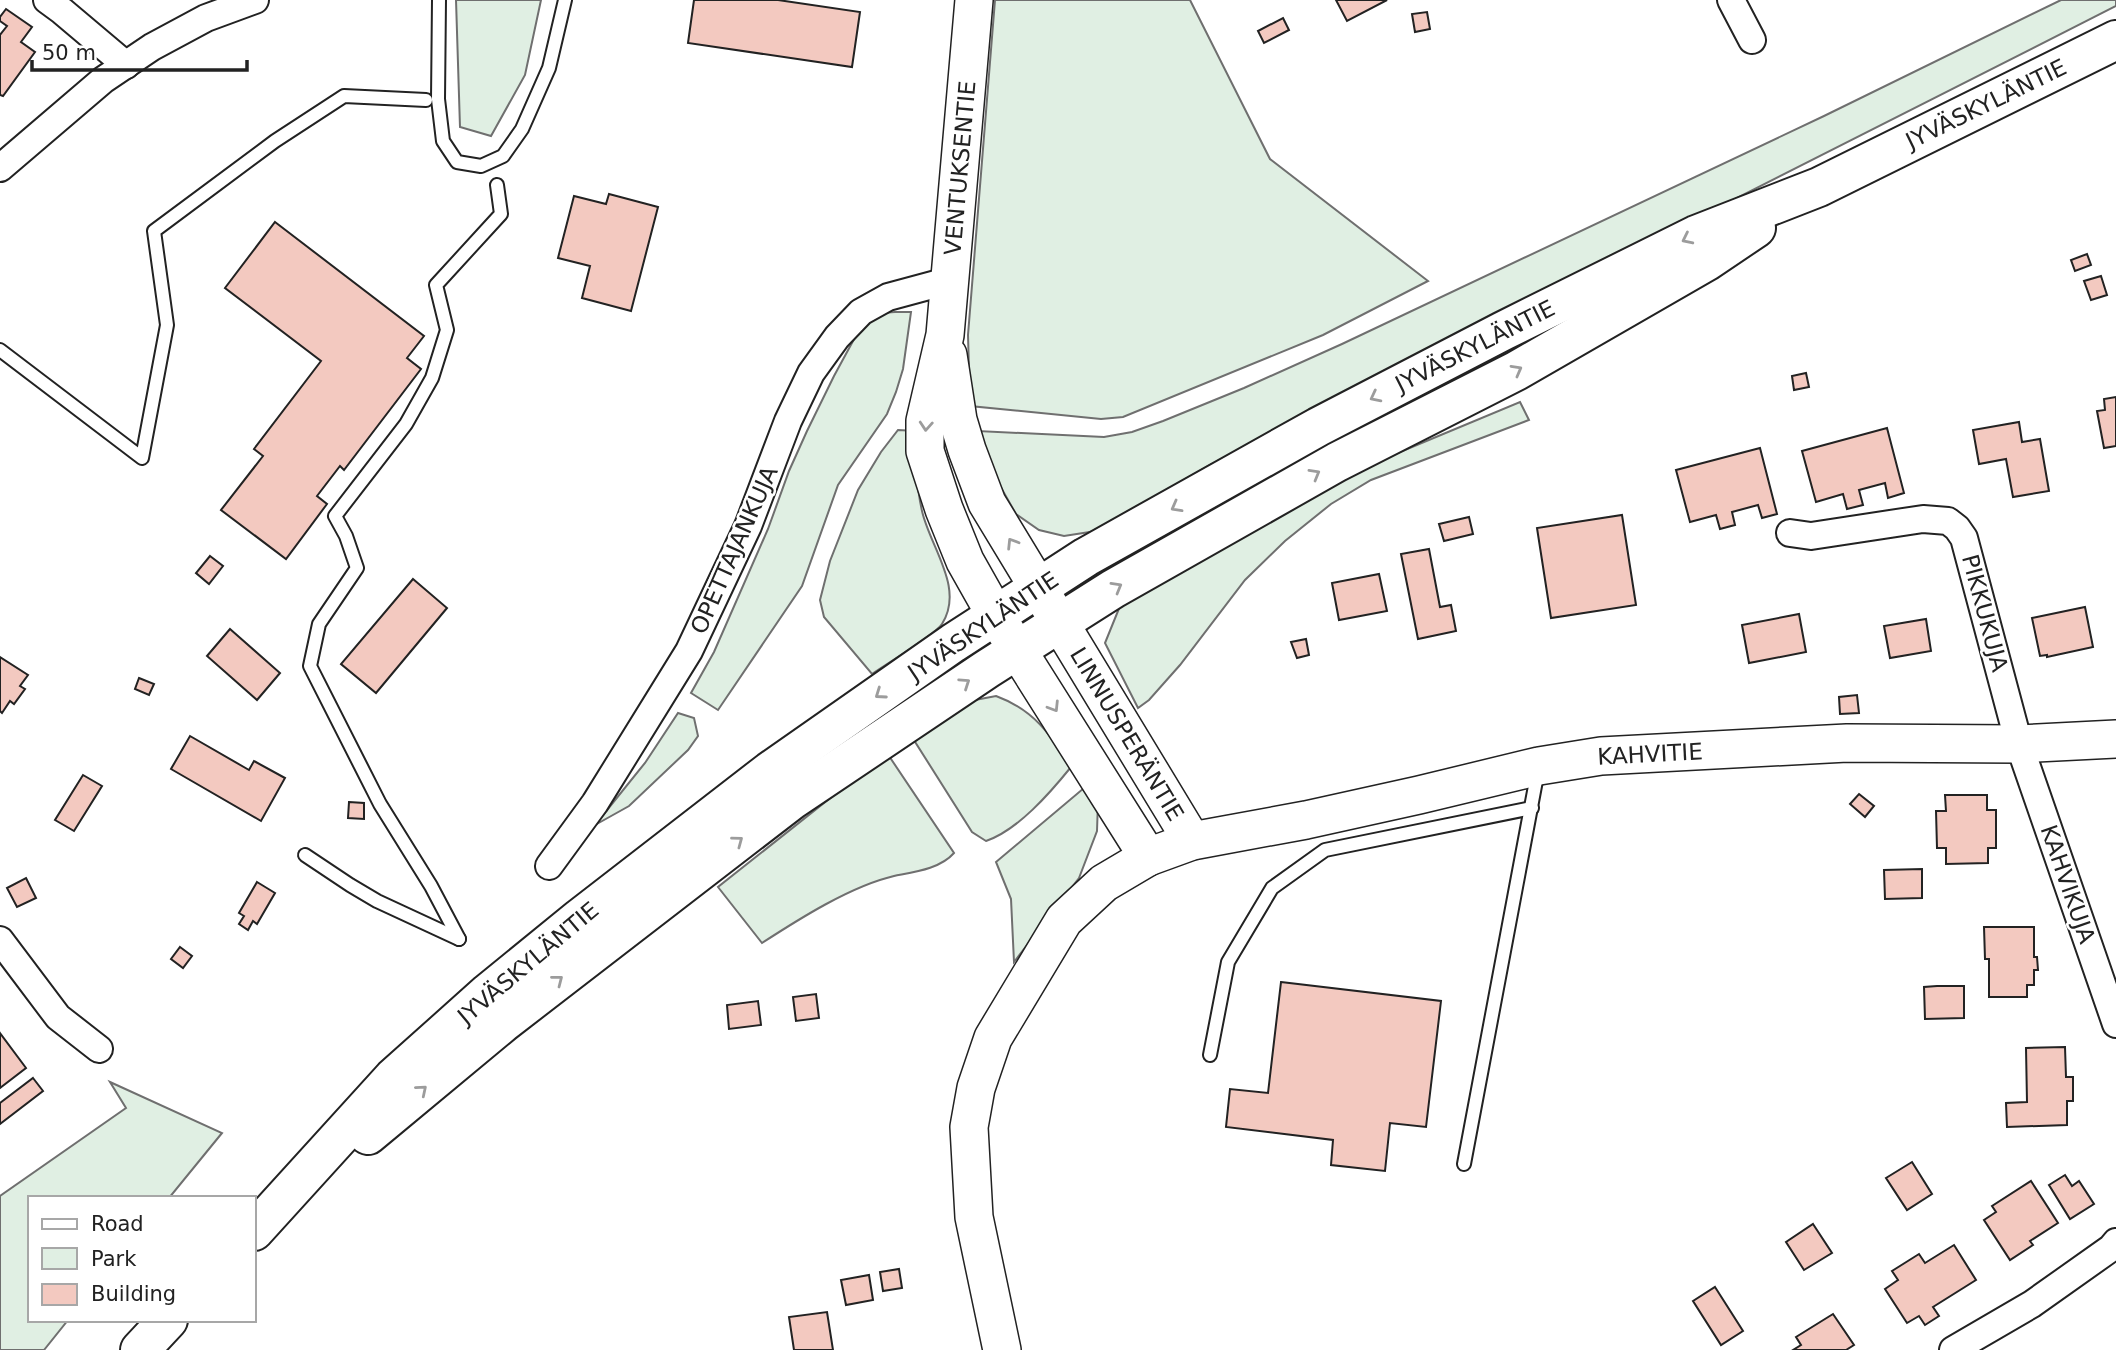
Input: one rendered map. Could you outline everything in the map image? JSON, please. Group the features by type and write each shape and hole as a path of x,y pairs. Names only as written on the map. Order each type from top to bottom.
{"highway":[{"name":"JYVÄSKYLÄNTIE","path":"256,1229 393,1078 488,993 580,918 770,771 1086,557 1318,427 1479,343 1696,235 1819,187 2116,40"},
{"name":"JYVÄSKYLÄNTIE","path":"256,1229 504,1022 698,871 792,800 1018,649 1113,589 1337,462 1516,371 1707,261 1819,187"},
{"path":"140,1350 166,1322"}],"street":[{"path":"47,0 126,65"},
{"path":"0,168 103,80 152,47 206,18 254,0"},
{"name":"VENTUKSENTIE","path":"974,0 951,280 945,335 925,421 925,451 965,561 1018,649"},
{"path":"1731,0 1752,40"},
{"name":"OPETTAJANKUJA","path":"549,866 595,803 690,651 748,526 788,421 811,373 836,337 861,312 888,297 951,280"},
{"name":"VENTUKSENTIE","path":"945,335 958,419 987,503 1060,623"},
{"name":"PIKKUKUJA","path":"1790,533 1811,536 1923,519 1948,521 1957,528 1964,538 2020,744"},
{"name":"LINNUSPERÄNTIE","path":"1002,1350 974,1217 969,1128 976,1088 993,1038 1064,920 1104,883 1148,857 1192,841 1060,623"},
{"name":"LINNUSPERÄNTIE","path":"1018,649 1148,857"},
{"name":"KAHVITIE","path":"1192,841 1316,835 1419,795 1539,766 1601,755 1847,743 2020,744 2116,739"},
{"name":"KAHVIKUJA","path":"2020,744 2116,1024"},
{"path":"0,940 58,1017 99,1049"},
{"path":"1953,1350 2032,1304 2116,1242"}],"lane":[{"path":"439,0 438,99 443,141 457,162 481,166 503,156 522,130 549,68 565,0"},
{"path":"0,350 142,458 167,325 154,232 275,141 344,96 426,100"},
{"path":"305,855 377,901 459,939 431,886 380,804 310,666 319,624 357,568 346,536 335,516 406,424 432,378 447,330 436,285 501,214 497,185"},
{"path":"1464,1164 1539,766"},
{"path":"1210,1055 1228,962 1272,888 1316,835 1532,808"}],"green space":[{"path":"456,0 541,0 525,75 491,136 460,127"},
{"path":"995,0 1190,0 1270,159 1428,281 1323,335 1123,417 1101,419 970,406 968,335"},
{"path":"2061,0 2116,0 2116,6 1210,465 1096,531 1064,536 1039,530 1016,514 995,477 978,431 1104,437 1132,432 1163,421 1342,344 1824,116"},
{"path":"911,312 903,369 887,414 838,485 802,586 718,710 691,693 714,652 768,529 789,471 859,330 881,313"},
{"path":"1520,402 1529,420 1371,480 1331,504 1285,541 1245,580 1180,665 1149,700 1138,708 1105,643 1120,606 1340,477"},
{"path":"898,430 916,431 917,481 922,511 944,568 950,596 948,610 938,629 872,674 824,617 820,600 830,561 858,490"},
{"path":"996,696 1021,708 1040,724 1071,767 1021,820 986,841 972,832 912,737 975,700"},
{"path":"678,713 694,718 698,736 688,750 629,806 595,825 645,763"},
{"path":"887,753 954,853 934,866 860,887 762,943 718,887"},
{"path":"1084,788 1098,801 1097,831 1079,878 1014,962 1011,899 996,862"},
{"path":"110,1082 222,1133 171,1196 28,1196 28,1322 66,1322 44,1350 0,1350 0,1196 126,1108"}],"building":[{"path":"694,0 778,0 860,12 852,67 688,43"},
{"path":"1336,0 1387,0 1347,21"},
{"path":"6,9 32,27 21,42 35,52 3,96 0,95 0,35 7,26 0,21 0,17"},
{"path":"1427,12 1430,29 1415,32 1412,14"},
{"path":"1283,18 1289,30 1264,43 1258,31"},
{"path":"609,194 658,207 631,311 582,298 590,266 558,258 574,196 606,204"},
{"path":"275,222 424,336 407,358 421,369 344,470 340,466 317,496 327,504 286,559 221,510 263,456 254,449 321,361 225,288"},
{"path":"2087,254 2091,265 2075,271 2071,260"},
{"path":"2101,276 2107,295 2091,300 2084,281"},
{"path":"1806,373 1809,387 1794,390 1792,376"},
{"path":"2116,397 2116,446 2104,448 2097,411 2105,410 2104,399"},
{"path":"2019,422 2022,442 2040,439 2049,491 2013,497 2006,459 1979,464 1973,430"},
{"path":"1887,428 1904,493 1888,498 1885,483 1859,490 1863,505 1847,509 1843,494 1816,502 1802,451"},
{"path":"1760,448 1777,514 1762,518 1758,505 1732,512 1735,525 1720,529 1716,515 1690,522 1676,470"},
{"path":"1622,515 1636,605 1551,618 1537,528"},
{"path":"1469,517 1473,534 1444,541 1439,524"},
{"path":"1429,549 1440,607 1451,605 1456,631 1418,639 1401,554"},
{"path":"210,556 223,566 209,584 196,573"},
{"path":"1379,574 1387,611 1339,620 1332,583"},
{"path":"413,579 447,608 376,693 341,664"},
{"path":"2085,607 2093,647 2047,657 2040,656 2032,618"},
{"path":"1799,614 1806,652 1749,663 1742,625"},
{"path":"1926,619 1931,651 1890,658 1884,626"},
{"path":"230,629 280,673 257,700 207,656"},
{"path":"1306,639 1309,655 1297,658 1291,642"},
{"path":"0,657 28,675 20,686 25,689 14,704 10,701 2,713 0,711"},
{"path":"139,678 154,684 149,695 135,689"},
{"path":"1857,695 1859,713 1840,714 1839,697"},
{"path":"190,736 249,770 254,761 285,778 261,821 171,769"},
{"path":"83,775 102,786 74,831 55,820"},
{"path":"1859,794 1874,806 1865,817 1850,804"},
{"path":"1945,795 1987,795 1987,810 1996,810 1996,848 1988,848 1988,863 1946,864 1946,848 1937,848 1936,811 1946,811"},
{"path":"349,802 364,803 364,819 348,818"},
{"path":"1922,869 1922,898 1885,899 1884,870"},
{"path":"26,878 36,898 17,907 7,888"},
{"path":"257,882 275,893 257,924 253,921 248,930 239,924 244,916 239,913"},
{"path":"1984,927 2034,927 2034,957 2037,957 2038,970 2034,970 2034,985 2027,985 2027,997 1989,997 1989,959 1985,959"},
{"path":"180,947 192,956 183,968 171,959"},
{"path":"1281,982 1441,1001 1426,1127 1390,1123 1385,1171 1331,1165 1333,1140 1226,1127 1230,1089 1268,1093"},
{"path":"1964,986 1964,1018 1925,1019 1924,987"},
{"path":"816,994 819,1018 796,1021 793,997"},
{"path":"758,1001 761,1025 729,1029 727,1005"},
{"path":"0,1033 26,1068 0,1088"},
{"path":"2065,1047 2066,1077 2073,1077 2073,1101 2067,1101 2067,1125 2007,1127 2006,1103 2027,1102 2026,1048"},
{"path":"33,1078 43,1091 0,1124 0,1103"},
{"path":"1912,1162 1932,1194 1907,1210 1886,1178"},
{"path":"2065,1175 2072,1186 2079,1181 2094,1204 2070,1219 2049,1185"},
{"path":"2031,1181 2058,1223 2030,1241 2033,1245 2010,1260 1984,1220 1996,1212 1992,1206"},
{"path":"1813,1224 1832,1253 1804,1270 1786,1242"},
{"path":"1954,1245 1976,1280 1933,1307 1939,1316 1925,1325 1919,1316 1907,1323 1885,1289 1898,1280 1892,1271 1919,1254 1925,1263"},
{"path":"899,1269 902,1288 883,1291 880,1272"},
{"path":"869,1275 873,1300 846,1305 841,1280"},
{"path":"1715,1287 1743,1331 1721,1345 1693,1301"},
{"path":"827,1312 833,1350 794,1350 789,1317"},
{"path":"1833,1314 1854,1345 1846,1350 1793,1350 1801,1345 1796,1337"}]}
